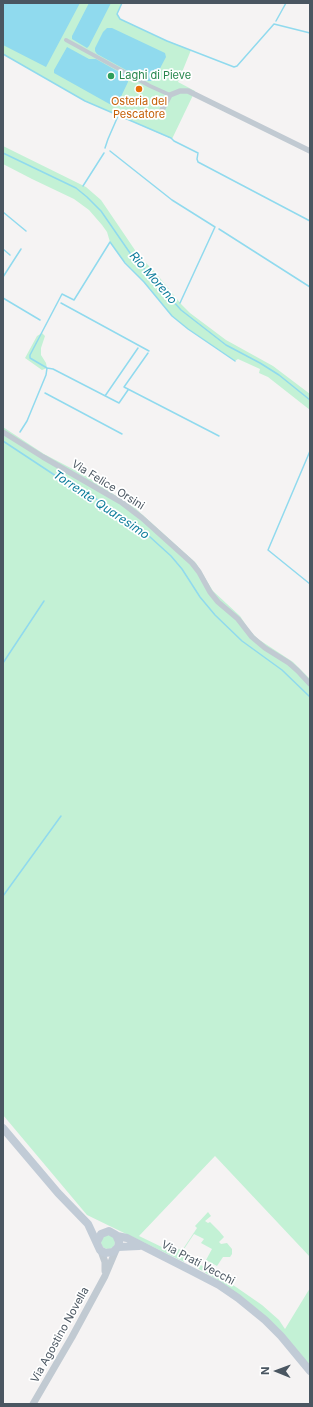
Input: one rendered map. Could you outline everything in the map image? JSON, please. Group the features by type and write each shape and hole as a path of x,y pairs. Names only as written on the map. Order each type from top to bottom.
{"main road":[{"name":"Via Prati Vecchi","path":"3,1128 58,1193 88,1224 100,1251"},
{"name":"Via Prati Vecchi","path":"88,1224 105,1232 114,1233 117,1236 127,1238 140,1246 219,1285 265,1320 281,1336 310,1371"},
{"path":"97,1242 98,1237 105,1232"},
{"path":"117,1236 119,1242 117,1249"},
{"path":"100,1251 109,1254 117,1249 140,1246"}],"street":[{"path":"66,40 150,86 170,95"},
{"path":"162,110 170,95 180,91 192,92 310,151"},
{"name":"Via Felice Orsini","path":"3,432 42,457 121,502 155,528 192,563 214,597 238,619 252,637 265,648 294,667 310,684"},
{"name":"Via Agostino Novella","path":"33,1404 72,1337 117,1249"},
{"path":"100,1251 105,1262 104,1276"}],"green space":[{"name":"Laghi di Pieve","path":"3,3 122,3 117,14 120,19 158,37 191,50 178,82 195,91 172,139 85,101 3,54"},
{"path":"3,146 86,187 101,200 139,256 155,272 190,313 226,340 273,366 310,394 310,410 268,377 259,373 260,369 238,359 235,361 188,329 172,316 144,282 121,258 110,242 107,232 89,210 74,199 3,164"},
{"path":"42,333 45,336 41,348 41,355 47,368 42,370 25,358 37,336"},
{"path":"3,427 44,454 84,475 135,508 196,563 213,591 240,616 250,631 258,639 293,662 310,679 310,1257 215,1156 139,1236 168,1250 183,1249 197,1228 195,1226 208,1212 211,1216 205,1221 208,1223 210,1222 224,1237 219,1242 221,1244 227,1243 232,1249 232,1254 230,1257 223,1257 217,1266 206,1260 212,1249 201,1243 204,1239 194,1234 184,1249 189,1255 188,1260 184,1262 87,1215 3,1115"},
{"path":"105,1235 111,1235 115,1239 115,1245 111,1249 105,1249 101,1245 101,1239"},
{"path":"195,1262 212,1271 262,1305 279,1320 285,1329 310,1288 310,1371 281,1336 219,1281 194,1266"}],"water":[{"path":"3,3 80,3 46,67 3,45"},
{"path":"89,3 111,3 87,48 72,39 72,36"},
{"path":"107,28 112,28 165,53 166,57 155,78 151,81 146,81 97,54 95,48 103,32"},
{"path":"67,47 89,59 96,59 128,77 128,82 117,105 113,106 54,73 54,70"}],"waterway":[{"path":"122,3 117,14 120,19 167,41 234,67 237,66 274,24 310,33"},
{"path":"276,21 286,3"},
{"path":"3,54 85,101 171,138 198,153 198,162 310,221"},
{"path":"105,148 118,116"},
{"path":"110,151 172,200 215,227 180,303"},
{"name":"Rio Moreno","path":"3,153 76,188 101,211 130,253 181,310 226,345 279,375 310,400"},
{"path":"83,186 104,153"},
{"path":"3,212 26,231"},
{"path":"219,229 310,287"},
{"path":"20,432 27,421 46,375 47,368 30,358 30,355 62,294 74,300 110,242 125,263 144,282 172,316 188,329 235,361"},
{"path":"3,249 10,255"},
{"path":"3,277 21,249"},
{"path":"3,298 40,320"},
{"path":"61,303 149,351"},
{"path":"105,396 138,348"},
{"path":"148,353 124,387 219,436"},
{"path":"47,368 53,369 119,403 128,390"},
{"path":"45,393 122,434"},
{"name":"Torrente Quaresimo","path":"3,441 53,474 115,510 139,527 171,556 182,569 200,597 215,615 242,641 282,670 310,697"},
{"path":"310,451 268,550 310,584"},
{"path":"3,663 44,601"},
{"path":"3,896 61,816"}],"place":[{"name":"Laghi di Pieve","path":"111,76"},
{"name":"Osteria del Pescatore","path":"139,89"}]}
